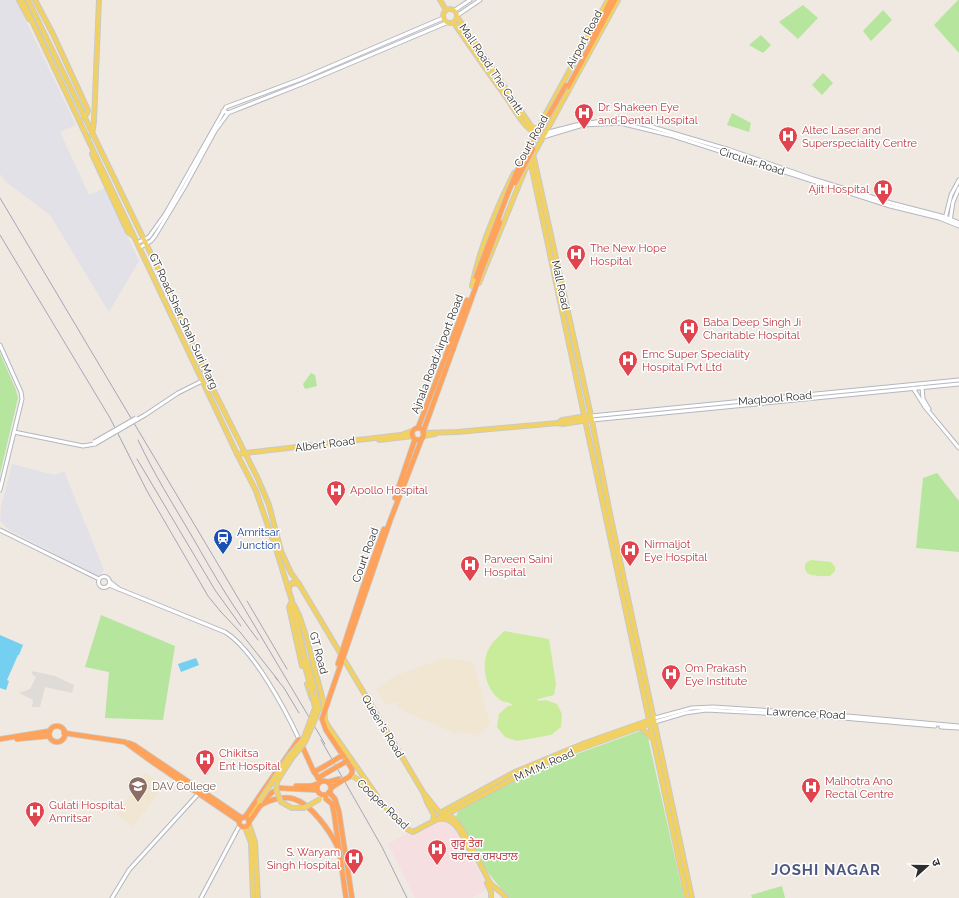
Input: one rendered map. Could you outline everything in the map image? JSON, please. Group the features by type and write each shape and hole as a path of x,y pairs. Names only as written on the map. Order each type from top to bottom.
{"highway":[{"name":"Airport Road","path":"567,86 611,0"},
{"name":"Airport Road","path":"567,86 615,0"},
{"path":"423,435 477,277 517,171 567,86"},
{"name":"Ajnala Road;Airport Road","path":"418,428 472,286 477,277"},
{"path":"413,435 418,428 423,435"},
{"path":"413,435 423,435"},
{"name":"Court Road","path":"342,657 363,587 410,458 413,435"},
{"name":"Court Road","path":"342,657 390,521 423,435"},
{"path":"342,657 322,719 326,730 343,755 349,770"},
{"path":"54,727 63,729 64,733 63,739 58,742 52,740 50,734 54,727"},
{"path":"64,733 125,742 134,745 200,792"},
{"path":"0,740 50,734"},
{"path":"299,739 318,781 316,790"},
{"path":"245,827 245,821 273,776 299,739"},
{"path":"125,742 245,821"},
{"path":"314,772 343,755"},
{"path":"273,776 280,786 311,786 328,772 349,770"},
{"path":"245,821 260,803 279,788 316,790 322,795 326,795 349,770"},
{"path":"318,781 339,781"},
{"path":"328,782 341,818 351,898"},
{"path":"334,797 345,898"},
{"path":"260,803 276,799 294,799 304,804 315,814 331,834 337,846"},
{"path":"326,799 335,808 351,898"},
{"path":"326,799 332,814 345,898"}],"main road":[{"path":"19,0 125,226 128,232 133,236"},
{"name":"GT Road;Sher Shah Suri Marg","path":"22,0 202,381 256,491 283,569 305,658"},
{"name":"GT Road;Sher Shah Suri Marg","path":"28,0 175,305 207,377 258,479 269,506 281,551 288,567 299,584"},
{"path":"35,0 53,34 87,108 88,111 84,118"},
{"path":"89,143 94,121 99,0"},
{"path":"440,0 446,10"},
{"name":"Court Road","path":"472,286 494,219 508,185 608,0"},
{"name":"Court Road","path":"471,297 482,276 519,183 530,160 618,0"},
{"path":"446,10 455,10 458,17 454,23 446,23 443,18 446,10"},
{"name":"Mall Road; The Cantt.","path":"458,17 536,132"},
{"name":"Mall Road; The Cantt.","path":"454,23 484,68 529,129 544,135"},
{"name":"Mall Road","path":"529,145 530,160 687,898"},
{"name":"Mall Road","path":"534,154 592,418 609,509 692,898"},
{"path":"423,435 558,423 563,424 586,418 592,418"},
{"name":"Albert Road","path":"238,455 413,435"},
{"path":"283,569 288,567"},
{"path":"288,589 292,583 299,584"},
{"name":"Queen's Road","path":"299,584 423,792 435,818 432,822"},
{"path":"292,601 289,607 302,664 312,701 322,719"},
{"name":"GT Road","path":"292,601 302,622 324,704 325,720 384,806"},
{"path":"260,803 289,756 303,740 315,708 304,663 305,658"},
{"path":"305,658 308,664 319,708 306,742 292,758 279,778 276,789 281,802 292,808 304,808 320,799 326,799"},
{"name":"M.M.M. Road","path":"437,819 515,772 585,743 655,720"},
{"name":"M.M.M. Road","path":"443,814 458,808 532,769 574,751 640,727 649,722"},
{"path":"640,727 647,732 652,739"},
{"name":"Cooper Road","path":"349,770 397,820 411,831 417,831 437,819"},
{"name":"Queen's Road","path":"423,792 443,814"},
{"path":"455,820 454,814 458,808"},
{"path":"443,814 452,817 455,820 463,831 490,883 506,898"},
{"path":"437,819 449,819 455,825 489,887 491,898"},
{"path":"245,821 255,842 258,898"},
{"path":"245,827 251,843 253,898"}],"street":[{"path":"455,10 470,0"},
{"path":"458,17 480,0"},
{"path":"139,248 166,213 226,107 301,79 443,18"},
{"path":"137,243 151,241 184,188 214,131 228,113 304,84 446,23"},
{"path":"232,105 234,110"},
{"path":"223,111 228,113"},
{"name":"Circular Road","path":"544,135 583,126 620,123 673,136 890,206 945,219 959,226"},
{"path":"945,219 951,195 959,180"},
{"path":"950,221 953,202 959,188"},
{"name":"Circular Road","path":"950,221 959,223"},
{"path":"0,345 18,385 22,399 0,490"},
{"name":"Maqbool Road","path":"592,418 913,387 959,380"},
{"path":"14,432 83,446 94,443 146,414 178,393 202,381"},
{"name":"Maqbool Road","path":"922,386 959,384"},
{"path":"922,386 924,400 936,419"},
{"path":"913,387 925,406 959,448"},
{"path":"0,530 99,579 105,577 108,578 109,583 119,589 225,632 237,641 265,678 299,739"},
{"path":"99,579 99,585 102,588 106,588 109,583"},
{"name":"Lawrence Road","path":"655,720 700,707 820,715 959,727"},
{"path":"112,898 129,870 200,792"},
{"path":"201,898 233,836 245,821"}],"shaded area":[{"path":"0,0 16,0 76,125 60,132 89,195 105,188 139,261 109,312 50,215 5,181 0,174"},
{"path":"12,464 54,475 64,471 104,570 98,576 9,530 0,521 1,507"},
{"path":"444,658 473,662 490,723 477,737 473,734 457,731 457,734 397,708 398,702 386,704 376,689 391,680 390,678"},
{"path":"32,671 55,676 74,685 72,693 45,687 40,707 32,707 33,700 19,693 30,689 36,677 32,674"},
{"name":"DAV College","path":"146,773 163,787 133,826 117,815"},
{"name":"ਗੁਰੂ ਤੇਗ ਬਹਾਦਰ ਹਸਪਤਾਲ","path":"440,821 453,826 488,888 472,898 415,898 388,844 408,833 414,836"}],"green space":[{"path":"959,0 959,53 934,25"},
{"path":"803,5 818,18 798,39 779,22"},
{"path":"883,10 892,20 871,41 863,31"},
{"path":"761,35 771,45 763,53 749,45"},
{"path":"823,73 833,83 822,95 812,85"},
{"path":"732,113 751,123 749,132 727,125"},
{"path":"0,353 18,398 0,474"},
{"path":"311,373 315,375 317,386 305,389 303,384"},
{"path":"937,473 959,501 959,552 916,548 923,478"},
{"path":"811,560 831,562 835,567 835,571 830,576 811,575 806,571 805,567 807,562"},
{"path":"101,615 175,646 163,720 105,718 109,672 85,667"},
{"path":"504,631 549,639 556,684 554,695 538,699 537,701 546,700 557,704 562,714 561,727 551,735 517,741 505,737 497,727 499,714 508,706 513,705 501,700 494,694 487,681 485,666 488,651 491,645"},
{"path":"640,731 648,738 684,898 509,898 489,874 477,856 464,829 456,817 458,811 533,770"},
{"path":"782,886 785,898 752,898 751,895"}],"water":[{"path":"0,635 23,645 7,680 9,681 6,690 0,688"},
{"path":"196,658 199,665 181,672 178,664"}],"railway":[{"path":"0,198 325,744"},
{"path":"0,235 110,418 147,491 208,596 240,632 278,680"},
{"path":"138,440 157,478 216,577 258,640"},
{"path":"137,459 215,590 241,626"},
{"path":"247,601 287,669"},
{"path":"275,677 284,688 299,713"},
{"path":"321,740 382,847 407,898"}],"place":[{"name":"Dr. Shakeen Eye and Dental Hospital","path":"584,130"},
{"name":"Altec Laser and Superspeciality Centre","path":"788,153"},
{"name":"Ajit Hospital","path":"883,206"},
{"name":"The New Hope Hospital","path":"576,271"},
{"name":"Baba Deep Singh Ji Charitable Hospital","path":"689,345"},
{"name":"Emc Super Speciality Hospital Pvt Ltd","path":"628,377"},
{"name":"Apollo Hospital","path":"336,507"},
{"name":"Amritsar Junction","path":"223,555"},
{"name":"Nirmaljot Eye Hospital","path":"630,567"},
{"name":"Parveen Saini Hospital","path":"470,582"},
{"name":"Om Prakash Eye Institute","path":"671,691"},
{"name":"Chikitsa Ent Hospital","path":"205,776"},
{"name":"DAV College","path":"138,803"},
{"name":"Malhotra Ano Rectal Centre","path":"811,804"},
{"name":"Gulati Hospital, Amritsar","path":"35,828"},
{"name":"ਗੁਰੂ ਤੇਗ ਬਹਾਦਰ ਹਸਪਤਾਲ","path":"437,866"},
{"name":"S. Waryam Singh Hospital","path":"354,875"}],"district":[{"name":"JOSHI NAGAR","path":"826,870"}]}
